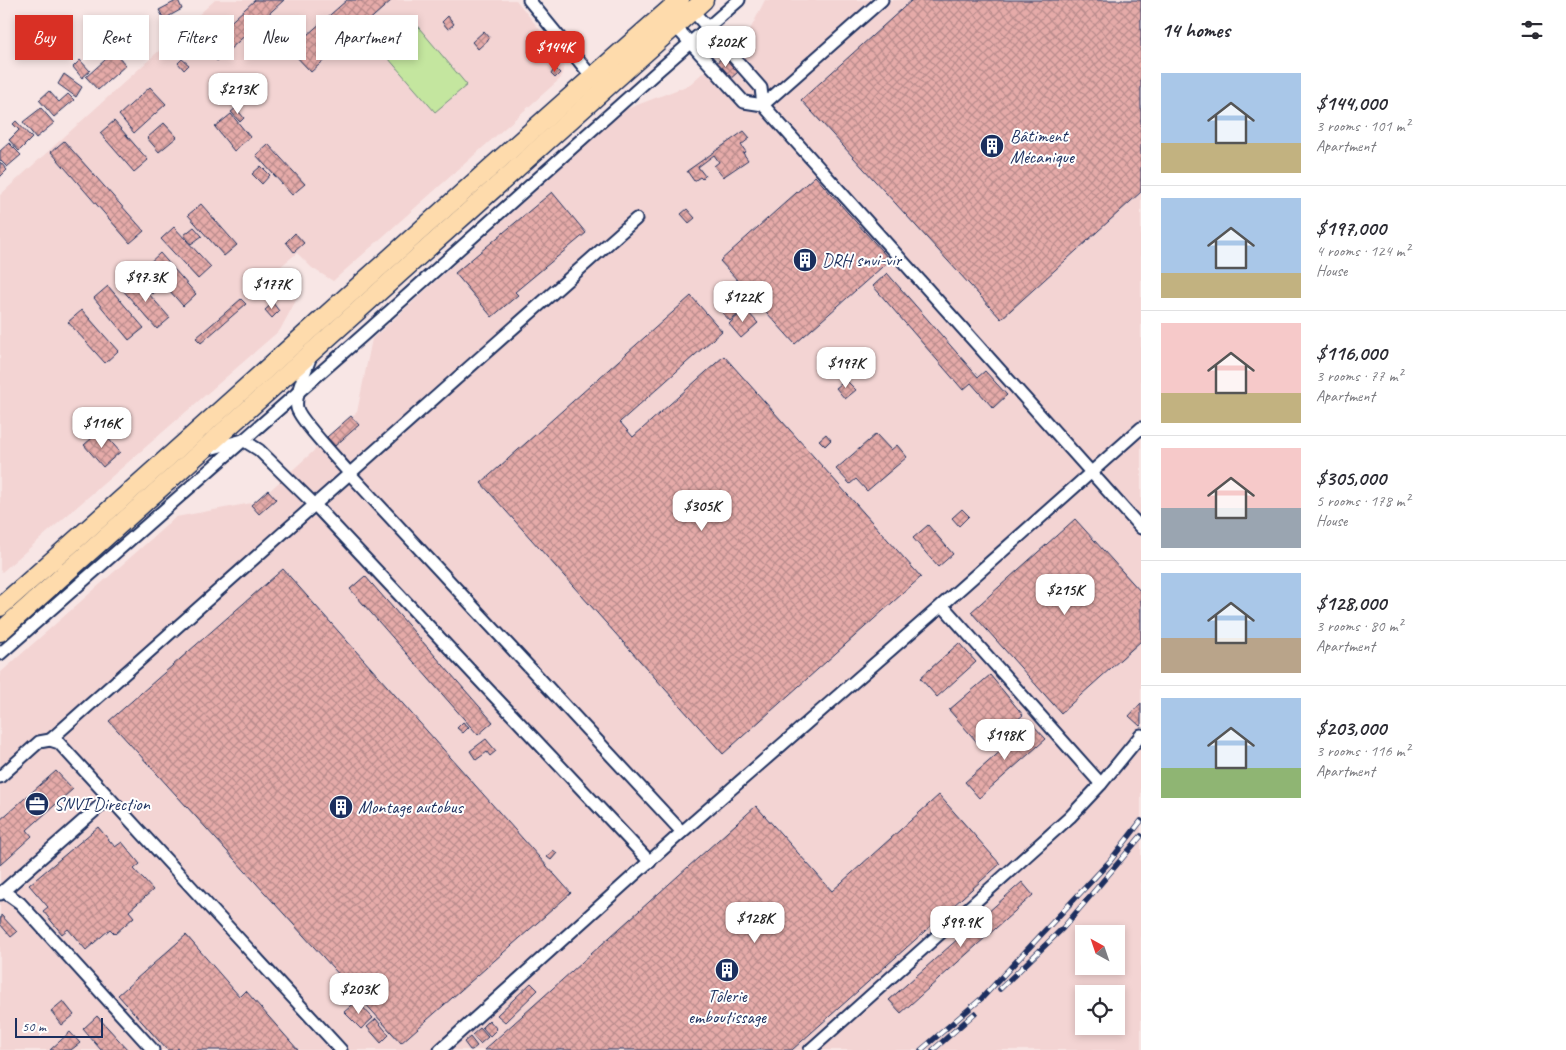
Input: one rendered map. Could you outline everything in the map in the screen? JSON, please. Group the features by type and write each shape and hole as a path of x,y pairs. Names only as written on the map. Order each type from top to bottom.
{"highway":[{"path":"0,607 592,77 692,3"},
{"path":"0,632 675,26 692,3"}],"street":[{"path":"529,0 592,77"},
{"path":"0,654 739,0"},
{"path":"763,105 882,0"},
{"path":"692,3 708,27 761,88 763,105 1141,528"},
{"path":"675,26 744,102 763,105"},
{"path":"50,740 636,219"},
{"path":"314,349 299,391 297,408 306,424 350,474 682,832"},
{"path":"440,1050 682,832 1141,428"},
{"path":"200,452 243,440 259,450 314,505 650,862"},
{"path":"942,605 1101,784"},
{"path":"810,1050 1070,817 1101,784 1141,735"},
{"path":"0,777 39,742 50,740 59,743 341,1050"},
{"path":"109,798 1,892 20,903 153,1050"}],"shaded area":[{"path":"215,0 516,0 565,61 561,78 333,281 312,268 297,253 280,267 300,293 280,330 2,572 0,570 0,195 159,51 159,60 234,60 234,15 198,15"},
{"path":"765,0 1141,0 1141,1050 0,1050 0,673 176,517 257,502 357,412 372,339 624,110 689,85 749,32"}],"green space":[{"path":"418,27 467,85 435,112 390,60 418,60"}],"building":[{"path":"178,0 182,9 171,15 162,15 159,10"},
{"path":"255,0 284,0 268,15 244,15 244,36 234,46 234,19"},
{"path":"347,0 392,0 375,15 330,15"},
{"name":"Bâtiment Mécanique","path":"912,0 1141,0 1141,192 1001,319 801,100"},
{"path":"448,16 454,24 448,29 442,22"},
{"path":"316,27 316,60 324,60 311,72 300,60 306,60 306,36"},
{"path":"484,31 490,38 478,49 472,42"},
{"path":"724,56 738,72 729,80 715,64"},
{"path":"80,60 90,71 82,78 73,67"},
{"path":"105,60 121,60 126,65 98,90 86,77"},
{"path":"183,60 189,65 184,70 178,63"},
{"path":"555,68 560,73 555,78 551,74"},
{"path":"64,74 82,87 76,97 58,84"},
{"path":"150,87 166,104 134,133 119,115"},
{"path":"49,91 59,102 68,94 74,100 54,117 39,100"},
{"path":"41,108 54,123 36,138 23,122"},
{"path":"236,108 244,118 240,122 231,112"},
{"path":"231,114 250,137 234,151 215,127"},
{"path":"16,121 32,138 19,151 9,140 19,130 13,124"},
{"path":"114,121 148,160 134,172 100,133"},
{"path":"164,123 177,137 159,152 147,138"},
{"path":"744,131 750,138 741,145 746,152 743,153 748,160 723,177 714,166 719,162 714,155 698,167 705,176 694,181 687,171"},
{"path":"64,141 144,231 130,243 51,152"},
{"path":"9,143 21,155 7,167 0,160 0,151"},
{"path":"268,144 305,184 292,195 256,155"},
{"path":"0,162 7,170 0,177"},
{"path":"261,166 270,175 262,184 252,174"},
{"name":"DRH snvi-vir","path":"815,176 890,260 795,344 720,261"},
{"path":"552,192 586,233 515,292 518,295 492,317 455,273"},
{"path":"201,204 237,245 224,256 188,215"},
{"path":"687,209 695,218 689,223 681,214"},
{"path":"174,227 211,267 198,279 161,239"},
{"path":"194,227 202,236 191,244 184,235"},
{"path":"295,233 304,243 294,252 286,242"},
{"path":"160,253 196,294 183,306 147,265"},
{"path":"887,273 978,377 985,371 1007,395 993,408 971,383 963,390 873,286"},
{"path":"154,276 162,286 152,294 144,284"},
{"path":"134,277 170,318 157,329 121,288"},
{"path":"108,286 144,328 129,340 94,298"},
{"path":"691,296 722,331 620,422 633,437 724,356 921,577 723,754 481,483"},
{"path":"241,299 246,304 201,343 196,338"},
{"path":"273,303 279,311 272,318 265,310"},
{"path":"730,304 738,315 730,321 721,311"},
{"path":"745,309 758,323 741,338 729,324"},
{"path":"82,310 118,351 105,363 68,322"},
{"path":"846,380 856,390 845,399 836,388"},
{"path":"351,416 359,425 335,446 327,437"},
{"path":"101,430 120,452 103,467 84,445"},
{"path":"826,434 831,440 825,446 819,440"},
{"path":"876,434 891,450 897,445 907,457 867,491 856,479 850,484 836,469"},
{"path":"268,490 276,499 259,514 251,505"},
{"path":"962,509 969,516 959,526 952,518"},
{"path":"1075,519 1141,592 1141,641 1061,713 971,612"},
{"path":"928,525 953,554 938,567 913,538"},
{"name":"Montage autobus","path":"283,569 571,893 401,1043 109,721"},
{"path":"365,576 493,722 478,735 350,589"},
{"path":"959,643 976,662 937,697 920,678"},
{"path":"990,675 1023,715 983,749 949,710"},
{"path":"1141,703 1141,725 1140,726 1129,716"},
{"path":"463,722 469,727 463,733 457,728"},
{"path":"1032,724 1046,739 979,798 965,782"},
{"path":"486,739 496,751 490,756 487,752 476,760 470,751"},
{"name":"SNVI Direction","path":"56,771 73,789 27,830 32,836 0,865 0,820"},
{"name":"Tôlerie emboutissage","path":"939,795 1000,864 792,1050 484,1050 756,806 832,891"},
{"path":"98,827 115,847 122,842 140,864 134,869 153,890 129,911 134,917 115,934 110,929 86,950 68,929 62,934 43,911 48,907 29,885"},
{"path":"553,850 557,853 551,860 547,857"},
{"path":"1022,882 1033,895 901,1013 889,1000"},
{"path":"1,915 17,932 11,937 0,924"},
{"path":"186,935 240,997 246,991 298,1050 180,1050 178,1048 176,1050 167,1050 118,995"},
{"path":"531,983 538,990 505,1022 497,1015"},
{"path":"63,1001 74,1015 62,1025 51,1011"},
{"path":"357,1001 373,1018 361,1029 344,1012"},
{"path":"97,1016 128,1050 101,1050 83,1029"},
{"path":"376,1019 389,1035 381,1043 367,1027"},
{"path":"489,1020 497,1029 490,1036 482,1027"},
{"path":"480,1028 488,1037 480,1044 472,1035"},
{"path":"70,1032 80,1043 71,1050 50,1050"},
{"path":"470,1037 477,1046 472,1050 464,1042"}],"railway":[{"path":"921,1050 982,998 1110,861 1141,821"},
{"path":"1000,989 1063,928 1141,836"},
{"path":"933,1050 975,1013"}],"place":[{"name":"Bâtiment Mécanique","path":"992,146"},
{"name":"DRH snvi-vir","path":"805,260"},
{"name":"SNVI Direction","path":"37,804"},
{"name":"Montage autobus","path":"341,807"},
{"name":"Tôlerie emboutissage","path":"727,970"}]}
